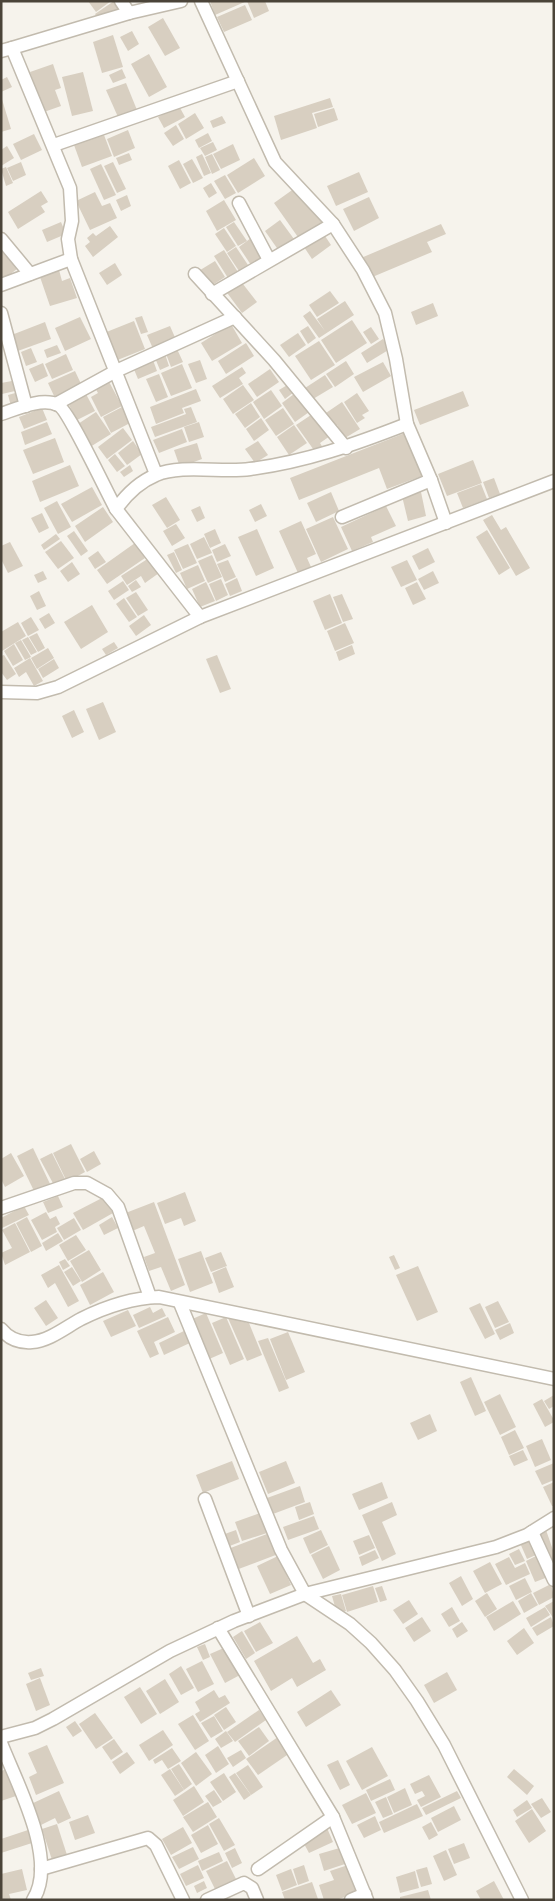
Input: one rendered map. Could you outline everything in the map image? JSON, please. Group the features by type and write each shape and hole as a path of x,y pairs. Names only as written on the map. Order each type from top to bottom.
{"street":[{"path":"121,1 129,13"},
{"path":"156,474 71,259 68,239 72,221 70,188 54,145 7,49 129,13 181,1"},
{"path":"201,1 274,162 333,224 362,270 385,313 396,359 407,424 431,480 446,523"},
{"path":"54,145 238,81"},
{"path":"239,203 269,260"},
{"path":"212,294 333,224"},
{"path":"1,239 30,274"},
{"path":"1,285 71,259"},
{"path":"195,274 312,404 346,448"},
{"path":"1,313 26,406"},
{"path":"1,414 26,406 56,404 116,371 235,317"},
{"path":"56,404 67,415 116,509 200,617"},
{"path":"116,509 133,489 156,474 196,469 247,470 282,465 346,448 407,424"},
{"path":"342,517 431,480"},
{"path":"1,692 37,693 58,687 200,617 554,481"},
{"path":"1,1208 74,1182 87,1183 107,1194 119,1211 150,1298"},
{"path":"1,1329 12,1339 38,1341 115,1305 158,1297 180,1303 442,1354 554,1379"},
{"path":"180,1303 281,1550 305,1594 350,1624 395,1670 436,1730 522,1900"},
{"path":"205,1499 249,1616"},
{"path":"1,1737 35,1728 53,1719 162,1655 218,1628 305,1594 496,1547 532,1532 554,1518"},
{"path":"532,1532 554,1580"},
{"path":"218,1628 333,1817 366,1897 351,1900"},
{"path":"1,1742 38,1843 41,1869 35,1899"},
{"path":"258,1869 333,1817"},
{"path":"41,1869 148,1838 156,1845 183,1900"},
{"path":"207,1900 244,1883 252,1888 257,1900"}],"building":[{"path":"88,1 111,1 96,12"},
{"path":"114,1 121,8 100,22 95,14"},
{"path":"210,1 247,1 215,15"},
{"path":"247,1 265,1 269,11 254,18"},
{"path":"245,5 252,20 224,32 217,17"},
{"path":"163,18 180,48 165,56 148,27"},
{"path":"132,31 139,44 128,51 120,37"},
{"path":"113,35 123,67 102,73 93,42"},
{"path":"149,54 167,87 149,97 131,64"},
{"path":"53,64 61,88 55,90 61,106 44,112 30,72"},
{"path":"122,69 126,78 113,83 109,75"},
{"path":"83,72 93,111 72,116 62,77"},
{"path":"7,77 12,87 1,92 1,80"},
{"path":"126,83 137,110 118,117 106,90"},
{"path":"1,96 11,129 1,132"},
{"path":"330,98 333,107 312,113 317,128 281,140 274,116"},
{"path":"179,106 185,117 164,128 158,117"},
{"path":"334,108 338,120 318,127 314,114"},
{"path":"195,113 204,128 186,139 178,124"},
{"path":"222,116 226,123 213,128 210,121"},
{"path":"176,125 184,139 173,146 164,133"},
{"path":"128,130 135,148 114,157 107,139"},
{"path":"208,133 212,141 199,148 195,140"},
{"path":"34,134 42,150 21,160 13,144"},
{"path":"104,135 112,156 82,167 74,145"},
{"path":"213,142 217,150 205,156 200,148"},
{"path":"233,144 240,160 221,169 213,154"},
{"path":"7,146 14,158 1,166 1,150"},
{"path":"129,153 132,160 119,165 116,158"},
{"path":"202,154 211,173 204,176 196,157"},
{"path":"212,154 220,170 212,174 205,157"},
{"path":"254,158 265,176 238,193 227,175"},
{"path":"192,159 203,178 193,183 183,164"},
{"path":"179,160 191,183 180,189 168,166"},
{"path":"21,162 26,175 13,181 7,168"},
{"path":"113,162 126,189 117,193 104,166"},
{"path":"101,164 116,195 104,200 90,169"},
{"path":"6,167 13,183 6,186 1,169"},
{"path":"359,172 368,192 336,206 327,186"},
{"path":"225,175 236,193 225,199 214,181"},
{"path":"211,183 217,193 209,198 203,188"},
{"path":"295,188 326,222 300,240 274,203"},
{"path":"41,191 48,202 41,206 45,212 18,229 8,212"},
{"path":"95,192 102,206 110,203 117,218 90,230 76,201"},
{"path":"127,195 131,206 121,211 116,200"},
{"path":"369,197 379,218 354,231 343,209"},
{"path":"224,200 236,220 217,231 206,211"},
{"path":"280,220 294,239 279,251 265,231"},
{"path":"61,222 66,234 47,242 42,230"},
{"path":"234,222 247,241 238,246 226,227"},
{"path":"441,224 446,234 427,242 432,252 370,278 361,258"},
{"path":"110,226 118,237 93,257 85,246 90,242 87,238 93,233 96,236"},
{"path":"224,228 236,246 227,252 215,234"},
{"path":"323,233 331,245 312,259 304,247"},
{"path":"251,238 263,257 251,265 239,247"},
{"path":"236,247 248,265 239,271 227,253"},
{"path":"1,250 17,269 4,279 1,275"},
{"path":"224,250 238,272 228,278 214,256"},
{"path":"215,261 225,277 208,288 197,272"},
{"path":"115,263 122,275 107,285 99,273"},
{"path":"59,270 62,281 70,278 77,298 50,306 40,277"},
{"path":"239,279 257,302 242,313 225,290"},
{"path":"330,291 339,303 317,317 309,305"},
{"path":"345,301 354,315 319,338 303,316 310,311 325,331 317,319"},
{"path":"433,303 438,316 416,325 411,312"},
{"path":"142,316 148,332 141,334 135,318"},
{"path":"80,317 91,339 65,351 55,328"},
{"path":"352,320 367,343 336,363 321,340"},
{"path":"134,321 145,349 115,361 104,333"},
{"path":"45,322 51,339 15,352 9,336"},
{"path":"231,324 242,343 212,361 201,343"},
{"path":"170,326 177,342 154,351 147,335"},
{"path":"308,326 316,338 308,344 300,331"},
{"path":"371,327 379,339 371,344 363,332"},
{"path":"298,333 306,345 289,357 280,345"},
{"path":"383,339 390,349 367,363 361,353"},
{"path":"319,341 335,365 311,380 295,356"},
{"path":"246,343 254,356 226,374 218,361"},
{"path":"57,345 61,353 47,358 44,350"},
{"path":"31,348 37,362 26,366 21,352"},
{"path":"177,349 183,362 171,367 166,354"},
{"path":"66,354 73,370 52,379 45,364"},
{"path":"165,354 169,366 160,370 155,358"},
{"path":"153,360 157,371 138,379 133,367"},
{"path":"200,360 207,379 196,383 188,364"},
{"path":"346,361 354,374 335,387 326,374"},
{"path":"383,362 391,376 363,392 354,377"},
{"path":"43,363 48,376 35,382 29,369"},
{"path":"182,364 192,388 171,396 161,373"},
{"path":"242,367 246,373 239,378 243,384 220,398 212,386"},
{"path":"270,369 279,382 257,397 248,384"},
{"path":"75,371 82,386 55,398 48,383"},
{"path":"159,374 168,397 156,402 146,379"},
{"path":"325,375 333,387 313,399 305,388"},
{"path":"107,378 122,406 101,417 91,397 98,393 94,386"},
{"path":"12,381 15,391 2,394 1,383"},
{"path":"289,384 294,392 285,399 279,390"},
{"path":"243,385 254,400 233,414 223,399"},
{"path":"196,389 201,401 182,408 184,413 156,424 150,407"},
{"path":"271,390 282,406 264,419 253,402"},
{"path":"298,391 312,410 295,422 282,403"},
{"path":"463,391 469,406 420,425 414,410"},
{"path":"19,392 23,407 12,410 8,395"},
{"path":"357,393 369,411 362,415 365,418 357,423 344,402"},
{"path":"86,394 95,411 77,420 68,403"},
{"path":"342,402 360,429 345,438 337,425 332,428 323,415"},
{"path":"251,403 260,417 245,428 235,414"},
{"path":"122,407 130,423 111,433 103,417"},
{"path":"191,407 197,422 155,437 151,427 186,414 184,409"},
{"path":"42,408 47,420 24,429 19,417"},
{"path":"283,408 294,424 276,436 265,420"},
{"path":"96,412 111,434 90,447 75,426"},
{"path":"314,413 330,436 320,443 323,448 316,453 296,425"},
{"path":"261,418 269,430 254,441 246,429"},
{"path":"47,422 52,434 25,445 21,432"},
{"path":"199,422 204,437 189,442 184,427"},
{"path":"294,425 307,443 289,455 277,437"},
{"path":"123,428 132,440 107,459 98,447"},
{"path":"182,429 187,442 159,453 153,440"},
{"path":"405,433 422,476 387,489 379,468 299,500 290,478"},
{"path":"55,438 64,462 33,474 23,450"},
{"path":"133,441 142,454 127,465 118,453"},
{"path":"258,441 268,455 255,463 245,449"},
{"path":"197,443 202,459 180,467 174,450"},
{"path":"115,454 125,466 117,472 108,460"},
{"path":"473,460 482,483 447,496 438,474"},
{"path":"70,465 79,486 40,502 32,481"},
{"path":"130,465 133,471 124,477 120,472"},
{"path":"494,478 500,494 489,498 483,482"},
{"path":"481,484 487,499 463,508 457,493"},
{"path":"92,487 102,505 72,522 61,504"},
{"path":"331,492 339,511 316,522 307,503"},
{"path":"421,492 426,516 408,521 402,496"},
{"path":"166,497 180,520 167,528 152,505"},
{"path":"57,501 71,527 58,534 44,508"},
{"path":"261,504 267,516 255,522 249,510"},
{"path":"200,506 205,518 197,522 191,510"},
{"path":"386,506 396,526 371,537 373,542 352,551 341,527"},
{"path":"103,507 113,522 85,542 75,526"},
{"path":"42,513 49,528 39,533 31,518"},
{"path":"492,515 501,530 506,527 530,568 516,576 483,520"},
{"path":"333,517 348,549 321,562 306,529"},
{"path":"301,521 316,554 307,558 311,567 298,573 279,531"},
{"path":"176,524 185,538 172,546 163,531"},
{"path":"215,529 221,543 210,548 204,534"},
{"path":"257,529 274,568 256,576 238,537"},
{"path":"487,530 510,568 499,575 476,537"},
{"path":"74,531 88,551 81,556 67,536"},
{"path":"56,534 60,539 44,550 41,545"},
{"path":"204,537 212,553 197,559 190,544"},
{"path":"61,541 74,558 58,569 45,552"},
{"path":"10,542 23,566 8,573 1,559 1,546"},
{"path":"135,543 145,558 107,584 97,570"},
{"path":"188,544 197,563 183,569 174,550"},
{"path":"225,544 231,556 217,562 212,550"},
{"path":"428,548 435,562 419,570 412,556"},
{"path":"98,551 106,562 95,569 88,558"},
{"path":"174,552 182,570 176,573 167,555"},
{"path":"212,555 222,577 208,583 198,561"},
{"path":"149,558 159,573 145,583 141,576 127,585 121,576"},
{"path":"228,560 236,577 225,582 217,564"},
{"path":"407,560 417,580 401,587 391,567"},
{"path":"72,562 80,574 68,582 60,571"},
{"path":"198,565 205,581 187,589 180,573"},
{"path":"43,571 47,579 38,583 34,575"},
{"path":"433,571 439,583 424,590 418,579"},
{"path":"237,578 242,591 230,596 225,584"},
{"path":"221,579 228,595 216,601 209,584"},
{"path":"136,580 141,587 132,592 128,586"},
{"path":"123,581 129,590 114,600 108,591"},
{"path":"206,582 215,601 200,607 192,589"},
{"path":"417,582 426,599 413,605 405,588"},
{"path":"39,591 46,606 37,610 30,596"},
{"path":"136,592 148,610 138,616 126,598"},
{"path":"330,594 342,623 325,630 313,601"},
{"path":"342,594 353,619 343,622 333,597"},
{"path":"124,598 137,617 129,622 116,604"},
{"path":"92,605 108,632 81,649 64,622"},
{"path":"49,613 55,623 45,629 39,619"},
{"path":"144,615 151,625 136,636 129,626"},
{"path":"31,617 39,630 28,636 21,623"},
{"path":"18,622 26,636 2,651 1,632"},
{"path":"345,623 354,643 335,651 327,631"},
{"path":"37,633 45,648 38,652 29,637"},
{"path":"28,637 37,652 31,655 22,640"},
{"path":"21,640 31,657 25,660 15,643"},
{"path":"114,642 118,648 106,655 102,649"},
{"path":"14,644 23,660 13,666 4,651"},
{"path":"352,645 355,654 339,661 336,652"},
{"path":"48,648 54,658 37,669 31,658"},
{"path":"4,655 16,674 7,680 1,672 1,656"},
{"path":"217,655 231,689 220,693 206,659"},
{"path":"30,658 43,681 34,686 26,672 19,677 14,668"},
{"path":"54,659 59,668 43,678 38,669"},
{"path":"103,702 116,732 99,740 86,709"},
{"path":"74,710 84,732 72,738 62,716"},
{"path":"71,1144 85,1172 67,1182 53,1153"},
{"path":"33,1148 51,1186 35,1193 17,1156"},
{"path":"94,1151 101,1164 87,1172 80,1159"},
{"path":"11,1153 24,1176 5,1187 1,1179 1,1159"},
{"path":"52,1153 66,1181 55,1187 40,1159"},
{"path":"185,1192 196,1221 184,1226 181,1218 165,1224 157,1203"},
{"path":"58,1196 63,1207 48,1213 43,1202"},
{"path":"104,1197 113,1213 83,1230 73,1213"},
{"path":"154,1202 185,1285 171,1291 161,1267 149,1271 144,1257 155,1253 144,1226 130,1232 123,1214"},
{"path":"24,1206 29,1215 2,1228 1,1218"},
{"path":"46,1212 50,1219 56,1216 60,1224 55,1227 57,1232 42,1240 31,1220"},
{"path":"27,1217 42,1246 31,1252 16,1223"},
{"path":"112,1217 118,1228 104,1235 99,1225"},
{"path":"74,1218 81,1230 64,1240 57,1228"},
{"path":"15,1223 30,1252 5,1265 1,1253 12,1248 2,1230"},
{"path":"58,1233 63,1241 46,1251 42,1243"},
{"path":"76,1235 86,1250 68,1261 59,1245"},
{"path":"89,1250 101,1270 82,1282 70,1261"},
{"path":"201,1251 213,1283 190,1292 178,1259"},
{"path":"221,1252 227,1266 211,1272 205,1258"},
{"path":"394,1255 400,1268 395,1270 389,1257"},
{"path":"65,1259 70,1266 63,1270 59,1262"},
{"path":"59,1265 79,1301 68,1307 55,1283 48,1288 41,1275"},
{"path":"418,1266 438,1312 417,1321 396,1275"},
{"path":"72,1267 81,1281 73,1286 64,1272"},
{"path":"226,1267 234,1287 219,1293 212,1273"},
{"path":"103,1272 114,1292 90,1305 80,1285"},
{"path":"46,1300 58,1318 46,1326 34,1308"},
{"path":"498,1301 509,1322 495,1328 485,1307"},
{"path":"480,1303 495,1334 485,1339 469,1308"},
{"path":"150,1307 153,1313 162,1308 166,1316 139,1328 133,1315"},
{"path":"128,1310 136,1326 111,1337 103,1321"},
{"path":"206,1313 223,1353 207,1360 190,1320"},
{"path":"168,1317 175,1332 154,1342 159,1354 150,1358 137,1331"},
{"path":"226,1317 244,1359 230,1365 212,1323"},
{"path":"228,1318 249,1323 262,1355 247,1361"},
{"path":"510,1323 514,1333 500,1340 495,1330"},
{"path":"186,1330 192,1342 164,1355 159,1343"},
{"path":"288,1332 305,1372 286,1380 270,1339"},
{"path":"268,1338 289,1388 279,1392 258,1341"},
{"path":"471,1377 486,1411 475,1416 460,1382"},
{"path":"500,1394 516,1427 500,1435 484,1402"},
{"path":"554,1395 554,1406 549,1409 544,1401"},
{"path":"542,1399 554,1420 554,1422 545,1427 533,1404"},
{"path":"430,1414 437,1431 418,1440 410,1423"},
{"path":"515,1430 524,1448 509,1455 501,1437"},
{"path":"542,1439 551,1460 535,1467 526,1446"},
{"path":"523,1450 528,1460 514,1466 509,1456"},
{"path":"232,1461 239,1479 203,1493 196,1475"},
{"path":"286,1461 295,1483 268,1494 259,1472"},
{"path":"554,1463 554,1480 542,1485 535,1471"},
{"path":"382,1482 388,1498 359,1510 352,1494"},
{"path":"554,1482 554,1506 552,1506 543,1487"},
{"path":"300,1486 305,1502 273,1514 267,1498"},
{"path":"310,1502 314,1514 299,1520 295,1507"},
{"path":"392,1502 397,1515 382,1522 396,1554 382,1561 362,1515"},
{"path":"260,1513 267,1533 242,1541 235,1522"},
{"path":"314,1516 319,1529 288,1540 283,1527"},
{"path":"236,1530 240,1542 227,1547 222,1535"},
{"path":"321,1530 328,1545 310,1554 303,1538"},
{"path":"546,1530 554,1553 554,1567 538,1533"},
{"path":"272,1532 281,1553 236,1570 228,1549"},
{"path":"369,1535 375,1548 359,1555 353,1541"},
{"path":"531,1538 538,1554 527,1559 520,1543"},
{"path":"329,1546 340,1570 323,1579 311,1555"},
{"path":"519,1549 525,1561 515,1565 509,1554"},
{"path":"375,1550 379,1558 362,1566 359,1557"},
{"path":"538,1555 548,1577 535,1582 526,1561"},
{"path":"278,1556 291,1585 270,1594 257,1566"},
{"path":"509,1557 515,1568 525,1563 530,1574 506,1585 495,1564"},
{"path":"490,1562 502,1584 485,1593 473,1571"},
{"path":"461,1576 473,1599 462,1606 449,1583"},
{"path":"525,1578 532,1592 516,1600 509,1586"},
{"path":"551,1584 554,1597 539,1605 533,1593"},
{"path":"373,1586 378,1602 347,1612 342,1595"},
{"path":"382,1586 387,1600 380,1602 375,1588"},
{"path":"487,1593 497,1609 485,1617 475,1601"},
{"path":"531,1593 538,1605 524,1613 518,1601"},
{"path":"341,1594 346,1611 337,1614 332,1596"},
{"path":"409,1600 418,1614 403,1624 393,1610"},
{"path":"513,1601 521,1614 494,1631 486,1617"},
{"path":"554,1601 554,1619 545,1606"},
{"path":"452,1607 460,1621 449,1627 441,1614"},
{"path":"545,1607 550,1615 531,1627 526,1618"},
{"path":"422,1617 431,1631 414,1642 405,1628"},
{"path":"551,1617 554,1626 537,1636 532,1628"},
{"path":"260,1622 273,1643 256,1652 244,1631"},
{"path":"462,1622 468,1631 457,1638 452,1629"},
{"path":"524,1628 534,1643 517,1655 507,1641"},
{"path":"242,1631 255,1653 246,1659 233,1637"},
{"path":"297,1636 313,1663 320,1659 326,1670 297,1687 292,1678 271,1691 254,1661"},
{"path":"205,1644 210,1657 203,1660 197,1647"},
{"path":"226,1647 240,1675 225,1683 210,1654"},
{"path":"202,1661 214,1684 198,1692 186,1669"},
{"path":"181,1666 194,1688 181,1695 169,1674"},
{"path":"41,1668 44,1676 31,1680 28,1673"},
{"path":"447,1672 457,1690 434,1703 424,1685"},
{"path":"40,1678 50,1705 36,1711 26,1684"},
{"path":"165,1679 179,1702 160,1714 146,1691"},
{"path":"140,1687 157,1714 141,1724 124,1697"},
{"path":"214,1690 219,1698 225,1695 230,1703 200,1722 195,1714 200,1711 195,1702"},
{"path":"331,1690 341,1705 306,1727 297,1712"},
{"path":"226,1707 236,1722 224,1730 214,1715"},
{"path":"259,1710 266,1720 235,1742 227,1732"},
{"path":"95,1713 113,1738 96,1749 79,1724"},
{"path":"193,1715 209,1741 195,1750 178,1724"},
{"path":"214,1716 223,1731 211,1738 201,1723"},
{"path":"75,1721 82,1731 73,1737 66,1727"},
{"path":"259,1727 269,1741 249,1756 238,1741"},
{"path":"163,1730 173,1745 149,1761 139,1745"},
{"path":"226,1731 233,1741 221,1748 215,1739"},
{"path":"278,1737 290,1753 258,1775 246,1759"},
{"path":"114,1739 123,1752 111,1760 102,1747"},
{"path":"47,1745 64,1783 36,1795 29,1777 37,1773 28,1753"},
{"path":"218,1746 229,1764 216,1773 205,1755"},
{"path":"372,1747 388,1776 362,1790 346,1761"},
{"path":"172,1748 181,1761 168,1769 162,1760 155,1764 153,1760"},
{"path":"241,1750 246,1758 233,1767 227,1758"},
{"path":"127,1752 135,1763 120,1774 112,1762"},
{"path":"196,1752 212,1774 196,1786 181,1763"},
{"path":"338,1760 350,1785 340,1790 327,1765"},
{"path":"179,1764 192,1784 184,1790 171,1769"},
{"path":"248,1765 263,1787 251,1795 236,1773"},
{"path":"7,1769 16,1796 1,1801 1,1771"},
{"path":"170,1769 184,1790 175,1796 161,1775"},
{"path":"514,1769 534,1786 527,1795 507,1777"},
{"path":"224,1773 236,1792 223,1801 210,1782"},
{"path":"235,1773 251,1795 244,1800 229,1777"},
{"path":"429,1775 441,1797 421,1807 417,1800 425,1796 422,1791 415,1794 410,1784"},
{"path":"390,1779 395,1790 371,1801 366,1790"},
{"path":"194,1786 204,1802 183,1816 173,1800"},
{"path":"405,1788 412,1805 394,1813 387,1797"},
{"path":"214,1790 222,1802 213,1807 205,1796"},
{"path":"59,1791 71,1818 58,1824 55,1818 41,1825 31,1804"},
{"path":"457,1791 461,1798 426,1815 422,1808"},
{"path":"366,1793 376,1813 352,1824 342,1805"},
{"path":"386,1797 393,1814 383,1818 375,1802"},
{"path":"542,1798 551,1812 541,1818 531,1804"},
{"path":"527,1800 532,1808 517,1817 513,1810"},
{"path":"208,1802 217,1817 193,1832 183,1817"},
{"path":"417,1804 423,1816 384,1833 379,1822"},
{"path":"454,1806 461,1820 438,1832 431,1818"},
{"path":"532,1809 546,1831 529,1843 515,1821"},
{"path":"88,1815 95,1833 75,1840 69,1822"},
{"path":"375,1816 381,1830 364,1838 357,1825"},
{"path":"219,1818 235,1845 224,1851 209,1824"},
{"path":"431,1822 438,1835 429,1840 422,1827"},
{"path":"57,1824 67,1855 52,1860 42,1829"},
{"path":"208,1825 218,1844 201,1853 191,1835"},
{"path":"183,1827 192,1843 171,1855 162,1839"},
{"path":"327,1828 333,1842 309,1853 302,1840"},
{"path":"28,1830 32,1843 1,1853 1,1839"},
{"path":"464,1843 470,1858 454,1864 448,1849"},
{"path":"193,1847 199,1859 179,1869 172,1857"},
{"path":"343,1847 348,1863 324,1871 319,1854"},
{"path":"235,1848 242,1863 232,1868 225,1853"},
{"path":"446,1850 457,1875 444,1881 433,1856"},
{"path":"219,1852 223,1861 202,1871 198,1861"},
{"path":"227,1861 236,1879 215,1889 206,1871"},
{"path":"198,1865 204,1878 186,1886 180,1874"},
{"path":"304,1865 309,1881 298,1885 293,1869"},
{"path":"348,1865 357,1893 336,1900 324,1900 319,1885 334,1880 330,1871"},
{"path":"427,1867 432,1884 421,1887 416,1870"},
{"path":"22,1869 27,1890 9,1894 11,1900 1,1900 1,1874"},
{"path":"291,1869 297,1885 282,1891 276,1875"},
{"path":"415,1871 419,1888 400,1893 396,1877"},
{"path":"204,1881 207,1888 197,1893 194,1886"},
{"path":"494,1881 504,1900 481,1900 476,1891"},
{"path":"312,1882 318,1899 285,1900 282,1892"},
{"path":"428,1890 431,1900 400,1900 400,1897"}]}
